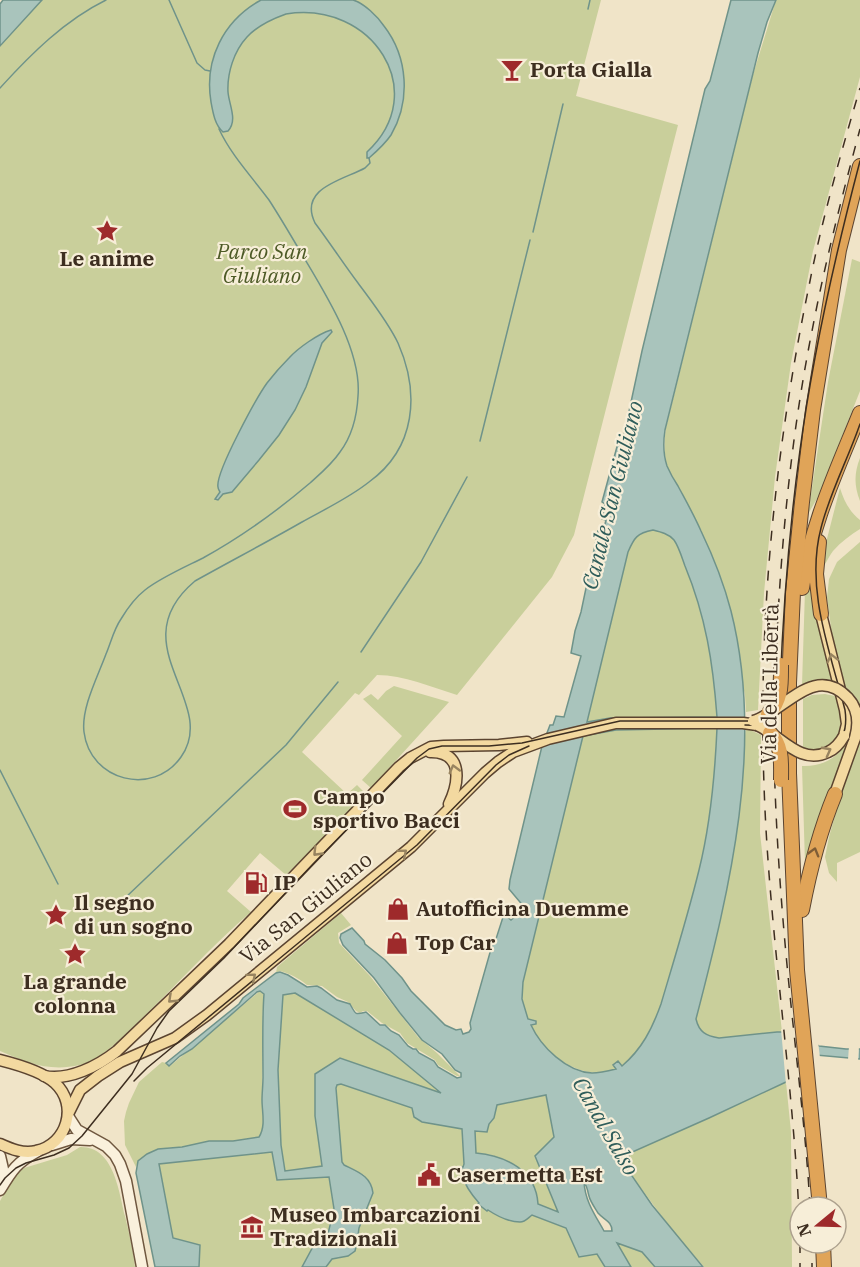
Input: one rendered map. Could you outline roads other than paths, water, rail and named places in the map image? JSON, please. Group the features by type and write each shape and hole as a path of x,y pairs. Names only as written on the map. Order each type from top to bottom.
{"highway":[{"name":"Via della Libertà","path":"826,1195 805,1013 797,970 788,723 793,592 813,410 839,250 860,166"},
{"path":"802,502 825,351 860,193"},
{"path":"768,714 779,699 788,559 802,436 825,308 839,250"},
{"name":"Via della Libertà","path":"805,1013 796,752 796,673 800,604 804,571 814,532 860,414"},
{"path":"821,614 816,574 819,539 827,511 860,426"},
{"path":"770,733 780,750 790,927 805,1013"},
{"path":"802,910 811,864 835,794"},
{"name":"Via della Libertà","path":"813,1090 819,1195"}],"main road":[{"path":"821,614 850,737"},
{"path":"743,723 759,719 806,689 819,686 838,690 847,697 855,710 858,724 850,737 835,794"},
{"path":"545,740 623,723 743,723 759,726 798,752 811,756 832,750 850,737"},
{"name":"Via San Giuliano","path":"44,1076 59,1077 75,1073 104,1061 117,1051 229,944 399,767 415,755 435,746 499,745 545,740"},
{"name":"Via San Giuliano","path":"52,1145 63,1133 68,1115 78,1095 87,1084 120,1062 175,1038 207,1015 403,853 498,762 520,749 545,740"},
{"path":"415,755 439,752 447,755 454,763 457,774 456,787 443,815"},
{"path":"0,1060 53,1081 66,1099 68,1115"},
{"path":"0,1144 24,1152 38,1151 52,1145"}],"street":[{"path":"68,1115 77,1130 108,1148 115,1155 123,1170 142,1267"},
{"path":"52,1145 71,1139 87,1139 100,1143"},
{"path":"0,1190 14,1167 38,1151"},
{"path":"0,1156 3,1169 0,1190"}],"water":[{"path":"3,0 42,0 0,46 0,4"},
{"path":"261,0 353,0 362,4 384,26 398,51 404,79 404,94 402,108 391,135 369,158 367,158 367,152 386,128 394,103 393,78 383,55 367,36 344,21 317,13 286,14 265,23 247,37 235,56 229,77 228,92 233,117 231,127 228,131 223,132 218,126 211,102 210,86 214,57 219,43 236,19"},
{"path":"731,0 776,0 758,53 664,439 667,466 693,514 718,570 731,611 741,662 745,713 744,764 731,868 696,1019 701,1030 714,1037 800,1032 819,1046 860,1049 860,1059 816,1055 786,1082 630,1153 627,1163 632,1176 652,1205 703,1267 655,1267 642,1252 617,1243 631,1267 605,1267 597,1254 579,1257 566,1228 532,1215 523,1221 516,1222 487,1211 478,1204 461,1175 464,1164 462,1129 422,1122 414,1117 412,1108 341,1084 336,1088 342,1162 370,1182 373,1193 359,1228 355,1251 348,1256 332,1259 326,1267 302,1267 315,1243 326,1242 334,1209 329,1177 277,1180 272,1152 159,1164 173,1238 200,1245 199,1267 155,1267 136,1173 138,1161 158,1149 209,1141 233,1141 259,1137 263,1124 264,994 257,992 192,1049 169,1066 166,1063 276,973 288,975 307,987 321,988 337,1000 350,1004 356,1013 366,1012 380,1025 385,1025 399,1035 408,1046 434,1061 438,1067 457,1078 461,1077 461,1073 455,1070 442,1054 422,1040 374,978 343,945 341,934 352,928 445,1025 456,1030 461,1029 463,1034 469,1032 493,942 495,942 504,914 511,920 525,908 509,889 510,880 542,746 556,716 564,717 581,656 571,653 598,531 603,532 606,520 602,519 605,504 602,502 618,443 622,444 705,89 710,81","holes":["653,530 670,536 680,553 703,622 711,659 717,717 610,718 587,722 628,552 632,543 643,533","717,728 715,763 703,853 654,1022 646,1038 622,1066 618,1061 613,1065 616,1069 592,1073 583,1072 564,1063 541,1042 531,1025 536,1024 536,1021 528,1019 522,999 523,982 583,736 616,730","295,993 389,1050 441,1093 340,1058 315,1074 315,1116 322,1166 285,1171 281,1145 278,1070 283,995","546,1095 554,1137 535,1156 558,1212 538,1204 532,1182 518,1167 498,1157 476,1153 475,1131 487,1132 497,1105","584,1182 593,1205 609,1223 612,1231 604,1231 586,1195"]},
{"path":"331,330 332,332 322,343 295,410 279,435 232,492 223,494 218,500 215,499 220,492 219,479 223,467 246,418 267,383 298,350 314,338"}],"waterway":[{"path":"0,88 49,39 76,17 106,0"},
{"path":"169,0 197,63 210,71"},
{"path":"588,9 590,0"},
{"path":"533,232 563,104"},
{"path":"219,129 236,157 273,206 339,320 354,359 358,378 356,411 351,433 344,446 330,465 310,483 231,542 151,586 138,596 123,615 114,631 91,692 85,713 84,732 89,749 98,762 110,772 124,778 140,780 155,777 169,769 181,757 190,736 189,715 167,650 166,628 174,605 195,581 361,488 385,468 405,436 411,400 405,362 398,343 380,312 315,223 311,211 318,193 335,181 365,168 370,163 369,158"},
{"path":"480,441 530,240"},
{"path":"361,652 421,562 467,477"},
{"path":"125,898 286,745 338,682"},
{"path":"0,770 58,884"}],"tram line":[{"path":"0,1185 16,1168 69,1148 82,1136 132,1074 169,1011 224,958 417,758 429,749 442,746 522,743 620,721 749,721 761,717 774,707 780,690 790,540 805,414 826,305 860,161"},
{"path":"745,725 759,726 768,730 794,749 812,756 833,748 843,735 846,726 845,710 821,620 816,574 817,551 829,501 860,424"},
{"path":"134,1081 417,845 496,765 509,755 529,746"}],"railway":[{"path":"798,1195 771,899 764,785 763,722 767,597 778,472 797,348 820,236 860,88"},
{"path":"809,1195 778,849 774,750 777,635 789,482 805,369 828,255 860,129"},
{"path":"800,1255 800,1267"},
{"path":"812,1255 812,1267"}],"place":[{"name":"Porta Gialla","path":"512,70"},
{"name":"Le anime","path":"107,231"},
{"name":"Campo sportivo Bacci","path":"295,809"},
{"name":"IP","path":"256,883"},
{"name":"Autofficina Duemme","path":"398,909"},
{"name":"Il segno di un sogno","path":"56,915"},
{"name":"Top Car","path":"397,943"},
{"name":"La grande colonna","path":"75,954"},
{"name":"Casermetta Est","path":"429,1175"},
{"name":"Museo Imbarcazioni Tradizionali","path":"252,1227"}],"park label":[{"name":"Parco San Giuliano","path":"262,264"}],"water label":[{"name":"Canale San Giuliano","path":"612,495"},
{"name":"Canal Salso","path":"606,1126"}]}
